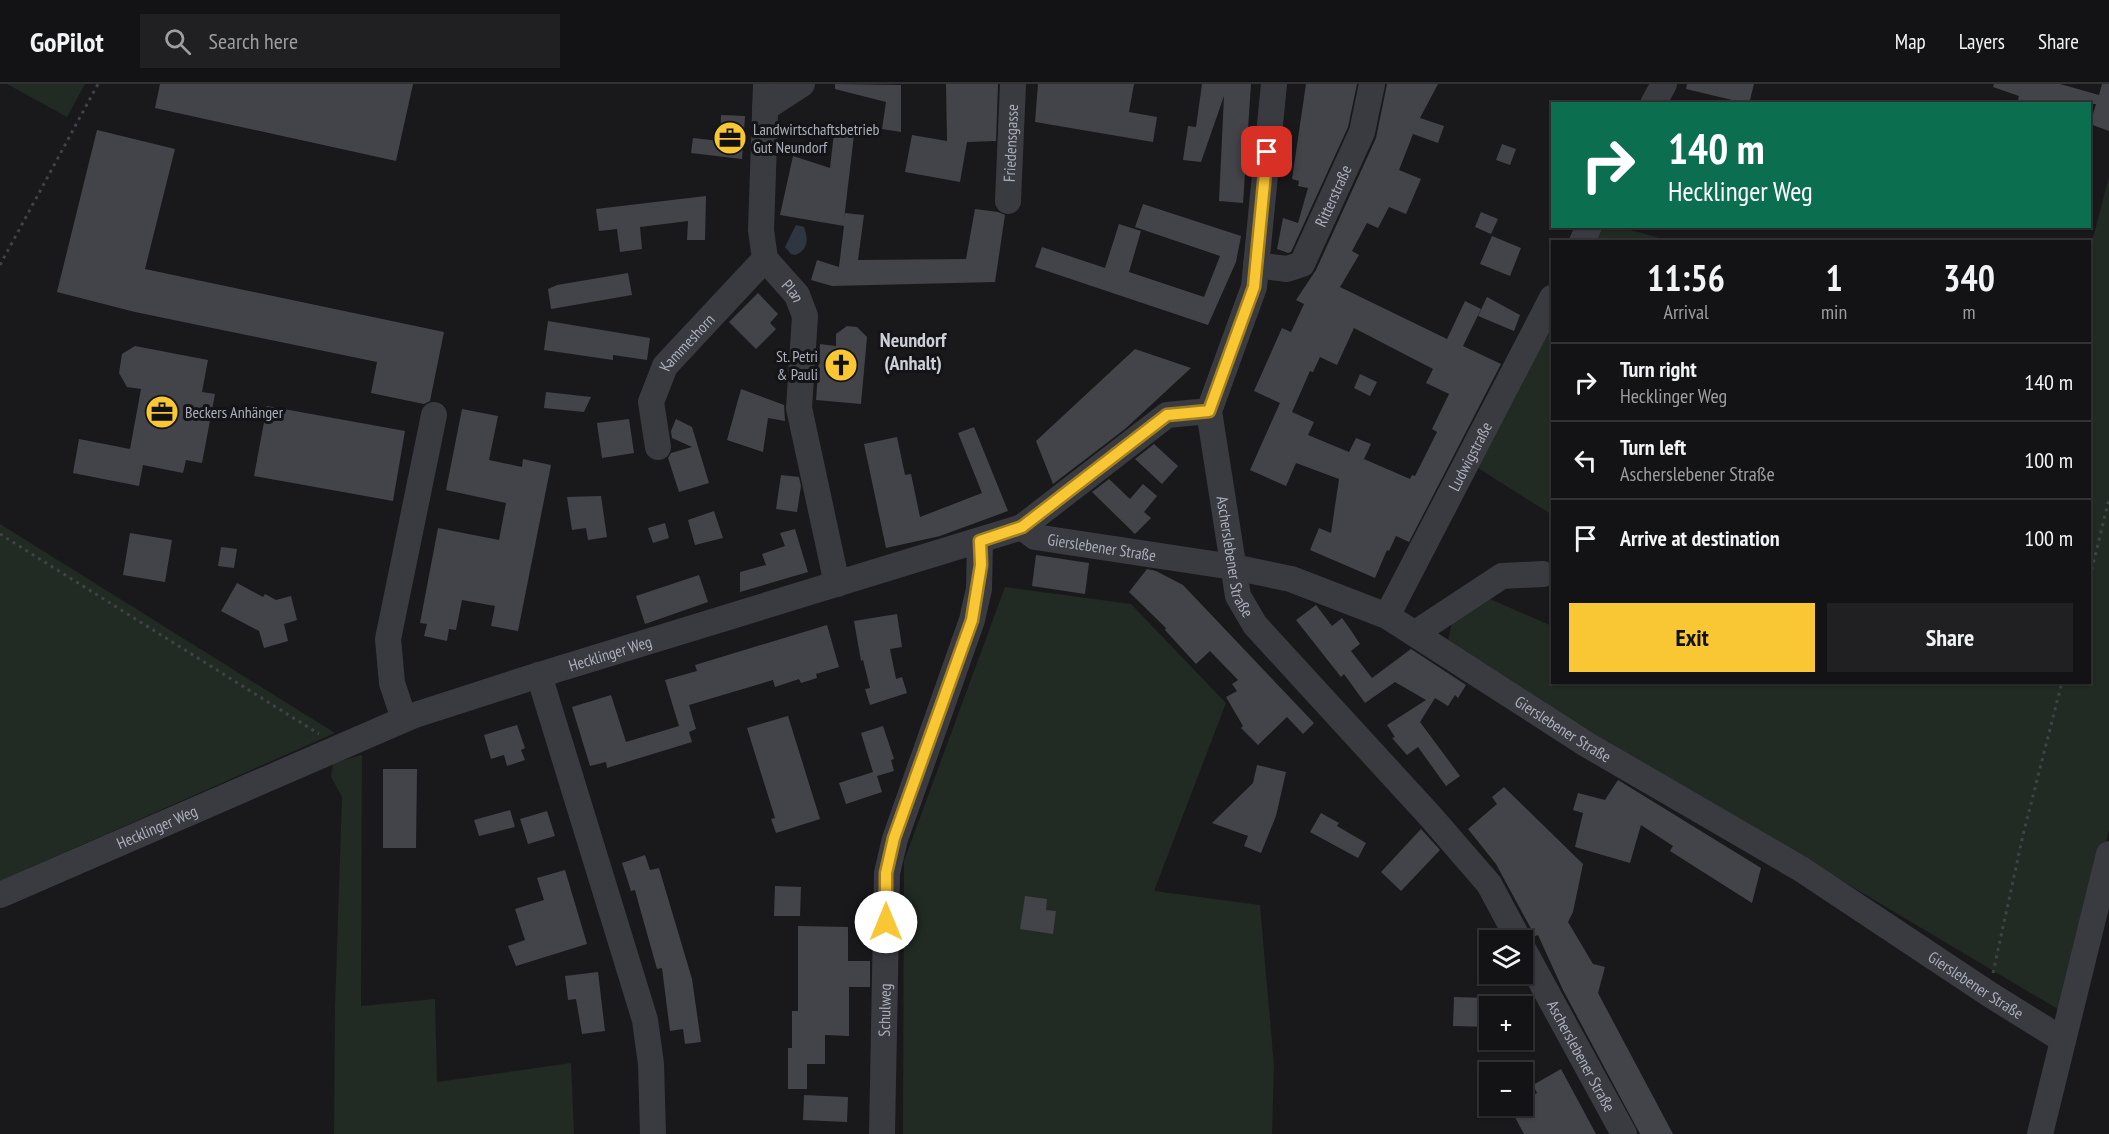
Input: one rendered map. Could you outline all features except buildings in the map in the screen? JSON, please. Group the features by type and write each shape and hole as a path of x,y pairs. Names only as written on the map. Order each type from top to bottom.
{"street":[{"path":"765,259 761,230 766,96 802,84"},
{"name":"Friedensgasse","path":"1008,201 1013,84"},
{"name":"Ascherslebener Straße","path":"1274,84 1254,287 1247,313 1209,411 1238,596 1255,626 1431,817 1488,884 1513,930"},
{"name":"Ritterstraße","path":"1256,265 1287,269 1302,264 1362,132 1372,84"},
{"path":"1654,102 1664,84"},
{"name":"Kammeshorn","path":"658,447 651,402 665,366 765,259"},
{"name":"Plan","path":"765,259 797,296 805,316 799,408 837,584"},
{"name":"Ludwigstraße","path":"1387,616 1551,300"},
{"name":"Hecklinger Weg","path":"0,895 331,753 404,719 539,675 1022,527 1167,415 1209,411"},
{"path":"404,719 392,683 388,639 434,415"},
{"name":"Gierslebener Straße","path":"1022,527 1035,537 1233,567 1291,579 1387,616 1417,632 1586,744 1801,869 1989,994 2063,1040"},
{"name":"Schulweg","path":"882,1134 886,873 894,838 972,620 980,581 980,541"},
{"path":"1417,632 1502,576 1543,574"},
{"path":"539,675 645,1020 651,1064 653,1134"},
{"path":"2040,1134 2109,854"},
{"name":"Ascherslebener Straße","path":"1533,967 1624,1134"}],"path":[{"path":"0,265 98,84"},
{"path":"2091,573 2109,499"},
{"path":"0,534 319,734 331,753"},
{"path":"1989,994 2024,836 2062,684"}],"shaded area":[{"path":"7,84 85,84 67,117"},
{"path":"2109,177 2109,830 2061,1011 1447,646 1453,617 1490,599 1551,626 1551,684 2091,684 2091,245"},
{"path":"796,225 804,227 807,239 803,250 795,255 785,247"},
{"path":"1598,228 1624,228 1666,240 1592,240"},
{"path":"1551,318 1551,514 1475,466"},
{"path":"0,524 335,733 0,881"},
{"path":"1005,587 1131,604 1226,703 1154,891 1260,905 1274,1066 1272,1134 903,1134 904,861"},
{"path":"362,755 361,1006 435,999 437,1082 571,1063 574,1134 334,1134 335,1008 342,797 331,777 333,763"}],"place":[{"name":"Landwirtschaftsbetrieb Gut Neundorf","path":"730,138"},
{"name":"St. Petri & Pauli","path":"841,365"},
{"name":"Beckers Anhänger","path":"162,412"}],"district":[{"name":"Neundorf (Anhalt)","path":"913,352"}],"route":[{"path":"886,922 886,873 894,838 972,620 979,589 980,541 1022,527 1167,415 1209,411 1247,313 1254,287 1267,152"}]}
